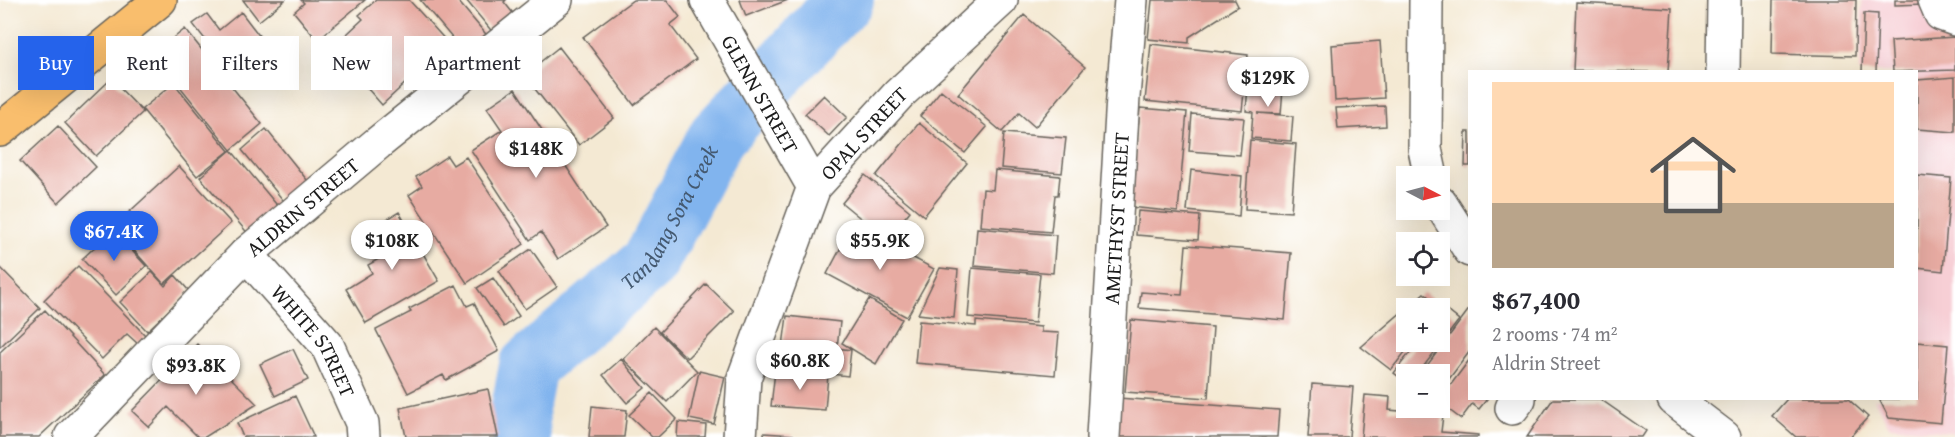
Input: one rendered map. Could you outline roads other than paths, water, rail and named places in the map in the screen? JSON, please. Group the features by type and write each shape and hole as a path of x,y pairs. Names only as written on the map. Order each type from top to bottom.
{"main road":[{"path":"0,130 160,0"}],"street":[{"name":"ALDRIN STREET","path":"71,437 246,254 378,143 556,0"},
{"name":"GLENN STREET","path":"707,0 814,187"},
{"name":"OPAL STREET","path":"740,437 744,378 814,187 899,94 1001,0"},
{"name":"AMETHYST STREET","path":"1102,437 1122,97 1131,0"},
{"path":"1426,0 1425,149 1429,166"},
{"path":"1723,70 1724,0"},
{"path":"1935,0 1941,14 1955,19"},
{"path":"1450,219 1468,247"},
{"name":"WHITE STREET","path":"246,254 327,345 362,423 363,437"},
{"path":"1675,400 1724,437"}],"waterway":[{"name":"Tandang Sora Creek","path":"522,437 520,408 528,366 650,262 717,136 845,0"}]}
